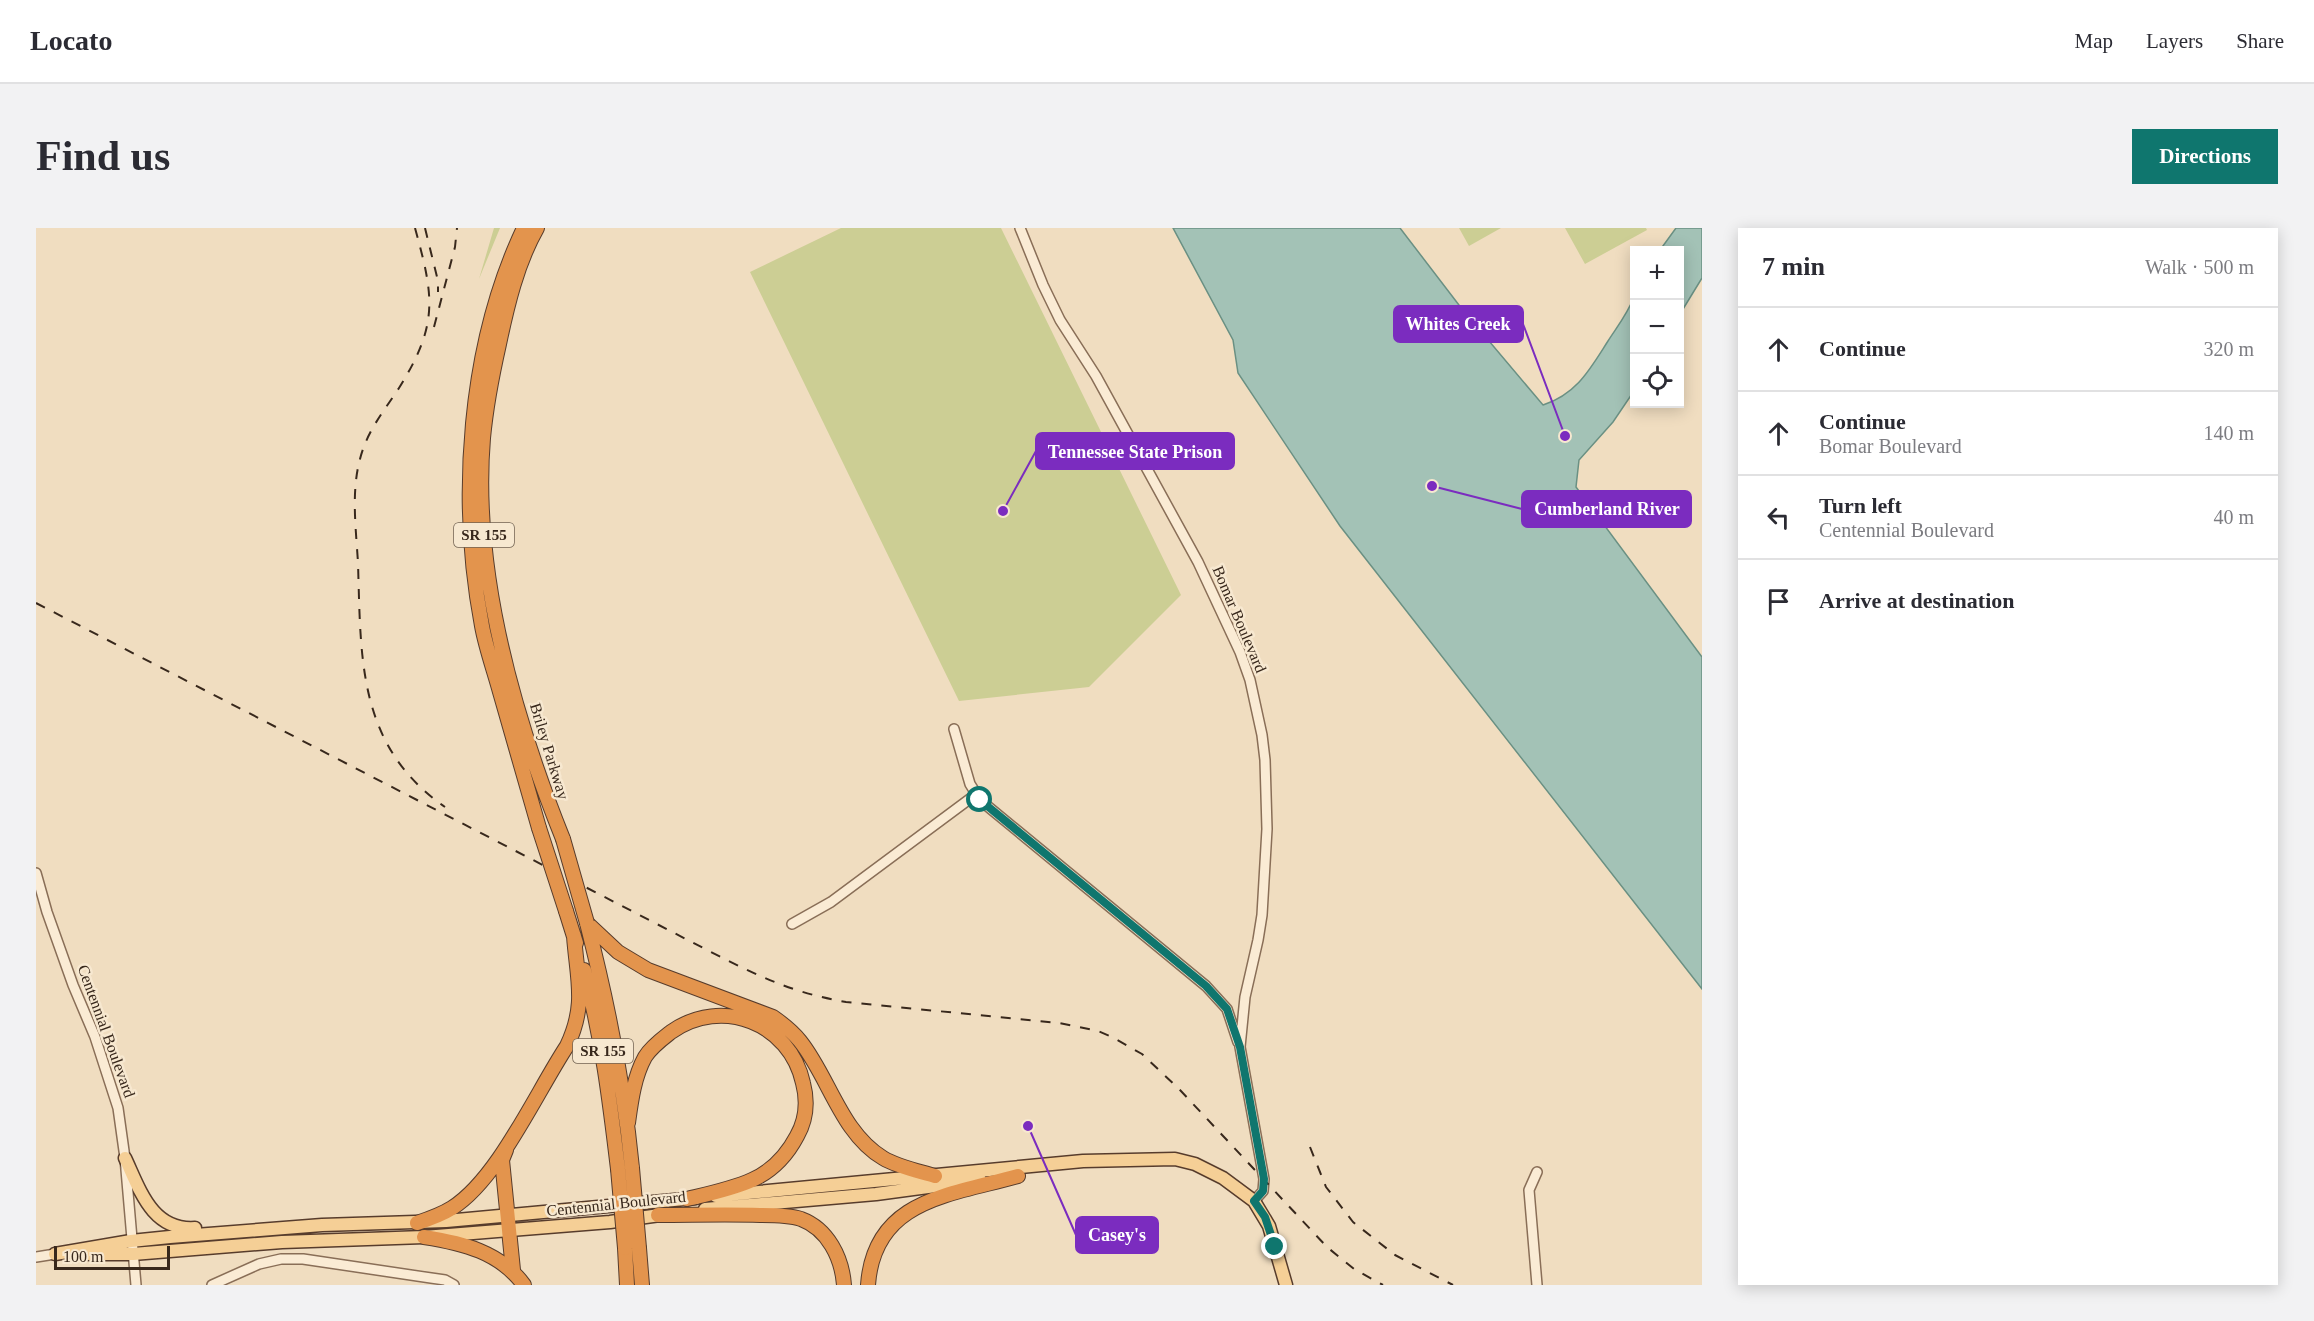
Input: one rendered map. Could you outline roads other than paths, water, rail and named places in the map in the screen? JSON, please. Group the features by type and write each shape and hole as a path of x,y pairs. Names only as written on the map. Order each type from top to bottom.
{"highway":[{"name":"Briley Parkway","path":"524,228 513,252 496,307 481,369 472,441 469,502 472,566 482,628 538,828 574,936 598,1023 608,1079 618,1169 627,1285"},
{"name":"Briley Parkway","path":"537,228 507,309 490,385 483,438 482,499 486,567 501,645 534,763 563,839 587,922 612,1026 628,1123 642,1285"},
{"path":"587,922 618,952 648,970 773,1017 789,1028 815,1062 846,1118 866,1143 883,1158 935,1176"},
{"path":"417,1223 453,1208 469,1194 507,1145 575,1029 580,1010 580,988 574,936"},
{"path":"628,1123 637,1075 645,1057 661,1040 690,1022 725,1016 744,1019 762,1026 778,1037 791,1052 801,1071 806,1110 801,1128 788,1152 774,1167 753,1180 687,1199"},
{"path":"507,1145 502,1160 513,1270"},
{"path":"868,1285 873,1258 881,1238 896,1220 935,1199 1018,1176"},
{"path":"658,1215 748,1215 801,1219 818,1229 831,1244 839,1260 844,1285"},
{"path":"424,1237 461,1244 489,1255 513,1270 524,1285"}],"main road":[{"path":"125,1158 148,1206 163,1219 183,1228 280,1221 322,1225"},
{"name":"Centennial Boulevard","path":"55,1254 132,1241 322,1225 417,1223 1083,1161 1154,1158 1175,1159 1195,1164 1223,1179 1254,1201 1269,1226 1286,1285"},
{"name":"Centennial Boulevard","path":"55,1254 133,1254 282,1242 424,1237 610,1222 658,1215 939,1187 972,1180 1077,1169 1100,1162"}],"street":[{"name":"Bomar Boulevard","path":"1020,228 1060,320 1096,376 1198,562 1240,652 1250,680 1265,760 1267,829 1262,915 1245,998 1240,1047 1264,1179 1263,1191 1254,1201"},
{"path":"954,729 975,795 988,809 1206,986 1227,1009 1240,1047"},
{"path":"792,924 831,902 975,795"},
{"name":"Centennial Boulevard","path":"36,873 47,912 73,985 95,1037 120,1116 136,1285"},
{"path":"1537,1172 1529,1190 1537,1285"},
{"path":"36,1257 55,1254"},
{"path":"212,1285 259,1264 293,1259 445,1280 454,1285"}],"railway":[{"path":"415,228 429,292 427,327 412,366 371,430 357,472 355,511 360,633 370,698 380,728 395,756 416,783 445,807"},
{"path":"425,228 438,281 438,292"},
{"path":"434,327 455,247 457,228"},
{"path":"36,603 744,969 776,983 809,994 846,1002 1059,1023 1098,1031 1112,1037 1142,1054 1180,1090 1327,1247 1354,1269 1383,1285"},
{"path":"1310,1147 1326,1187 1353,1222 1395,1255 1453,1285"}],"place":[{"name":"Whites Creek","path":"1565,436"},
{"name":"Cumberland River","path":"1432,486"},
{"name":"Tennessee State Prison","path":"1003,511"},
{"name":"Casey's","path":"1028,1126"}]}
